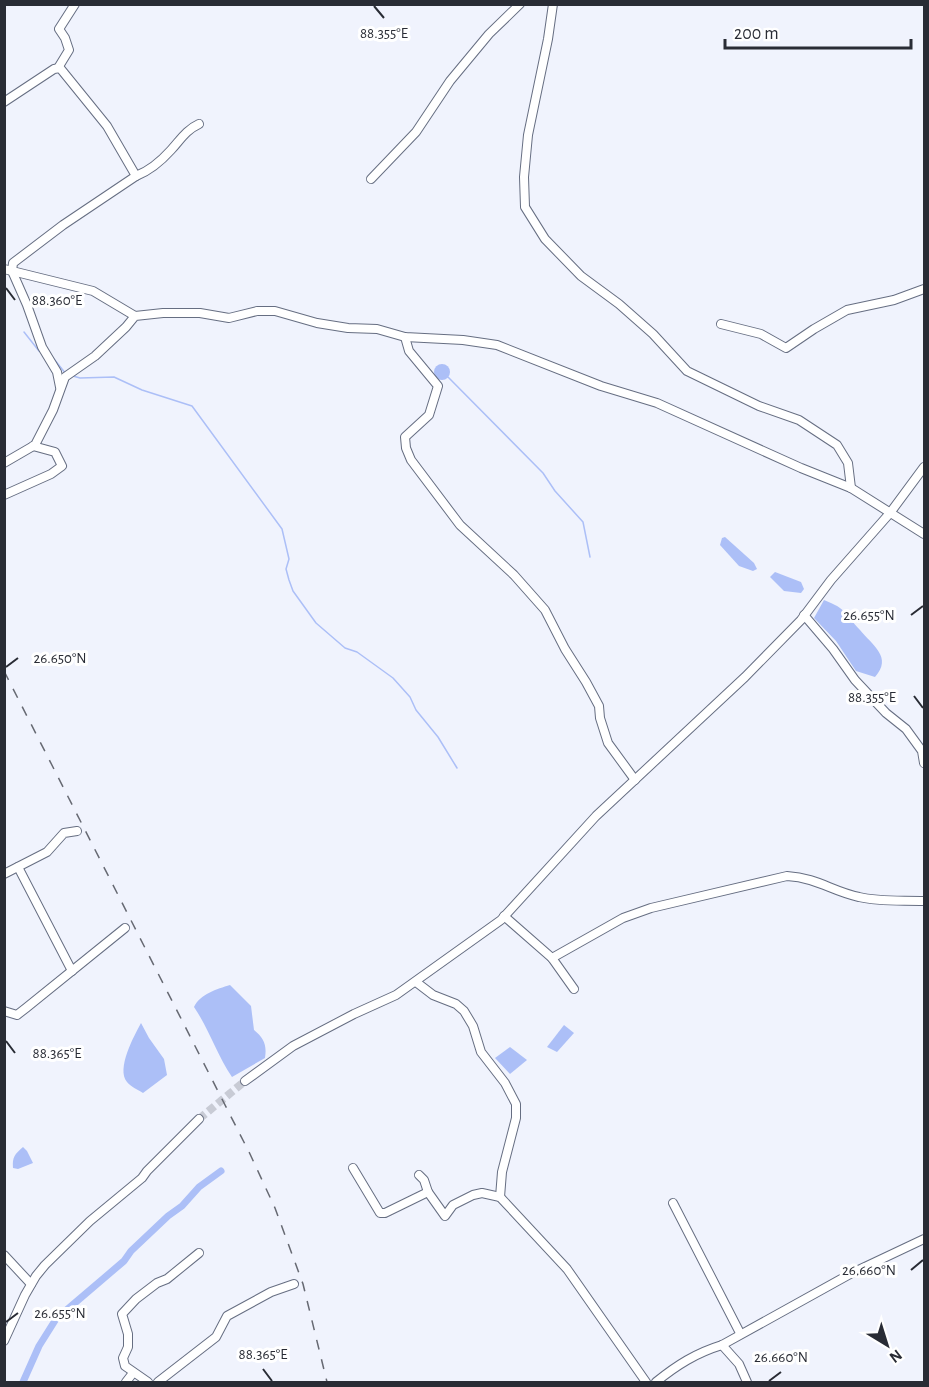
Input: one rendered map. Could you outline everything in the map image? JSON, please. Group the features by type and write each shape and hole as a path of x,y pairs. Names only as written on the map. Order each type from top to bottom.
{"street":[{"path":"4,102 58,68 69,50 59,29 75,4"},
{"path":"371,178 416,132 450,81 489,34 520,4"},
{"path":"552,4 548,39 528,135 524,177 525,207 545,239 581,276 645,327 687,371 759,406 800,420 837,445 848,463 851,488"},
{"path":"58,68 94,108 136,176"},
{"path":"8,270 29,249 143,173 169,152 188,129 199,124"},
{"path":"8,270 93,291 135,316 200,313 229,318 257,310 275,311 317,323 348,328 377,329 405,337 428,337 497,345 601,386 657,403 851,488 924,534"},
{"path":"8,270 27,304 45,353 57,372 60,388"},
{"path":"721,324 761,334 786,348 848,310 894,300 924,289"},
{"path":"4,463 33,446 53,410 60,388 68,375 95,356 135,316"},
{"path":"405,337 408,351 438,386 429,415 405,437 406,448 411,460 467,531 520,581 545,610 599,706 600,718 608,743 635,780"},
{"path":"4,495 51,474 62,466 55,452 33,446"},
{"path":"246,1081 293,1046 396,995 504,916 596,816 745,677 804,615 831,580 890,513 924,467"},
{"path":"804,615 833,649 855,680 886,713 906,729 922,751 924,763"},
{"path":"4,874 46,852 64,833 77,831"},
{"path":"18,867 72,971"},
{"path":"552,958 602,929 641,912 787,876 817,881 862,898 924,901"},
{"path":"504,916 552,958 574,989"},
{"path":"4,1011 17,1014 125,928"},
{"path":"416,982 433,995 456,1004 464,1011 473,1026 481,1052 505,1083 516,1104 516,1118 502,1172 500,1197"},
{"path":"4,1341 31,1284 45,1265 90,1221 142,1178 199,1119"},
{"path":"353,1168 380,1213 385,1213 428,1192"},
{"path":"419,1175 445,1216 453,1205 473,1195 482,1193 500,1197 567,1269 646,1383"},
{"path":"673,1203 740,1333"},
{"path":"656,1383 686,1359 722,1345 852,1273 924,1239"},
{"path":"148,1383 125,1366 123,1358 128,1347 128,1334 122,1314 157,1282 167,1279 199,1253"},
{"path":"4,1255 31,1284"},
{"path":"158,1383 216,1337 227,1316 271,1292 294,1284"},
{"path":"722,1345 739,1364 747,1383"},
{"path":"126,1383 133,1373"}],"water":[{"path":"442,364 448,366 450,372 448,378 442,380 436,378 434,372 436,366"},
{"path":"725,537 754,563 757,569 753,571 739,566 720,545 722,538"},
{"path":"775,572 801,582 804,589 801,593 784,591 770,577"},
{"path":"824,600 845,612 879,652 882,663 875,677 856,671 836,641 814,618"},
{"path":"230,985 251,1006 254,1030 262,1039 266,1049 265,1058 232,1077 194,1007 205,995"},
{"path":"141,1023 164,1059 167,1075 143,1093 127,1082 124,1076 127,1052"},
{"path":"564,1025 574,1033 557,1052 547,1047"},
{"path":"510,1047 527,1060 510,1074 495,1058"},
{"path":"23,1147 33,1163 18,1169 13,1168 15,1156"}],"waterway":[{"path":"24,332 42,352"},
{"path":"54,359 66,374"},
{"path":"73,376 80,378 114,377 142,390 192,406 282,529 289,559 286,569 289,580 293,591 316,623 345,648 357,652 393,678 410,697 416,710 438,737 457,768"},
{"path":"448,377 543,473 555,491 583,522 590,557"},
{"path":"23,1382 39,1346 56,1319 124,1261 131,1251 182,1206 199,1187 221,1171"}],"tunnel":[{"path":"199,1119 245,1081"}],"railway":[{"path":"4,671 250,1154 275,1208 303,1284 327,1382"}]}
